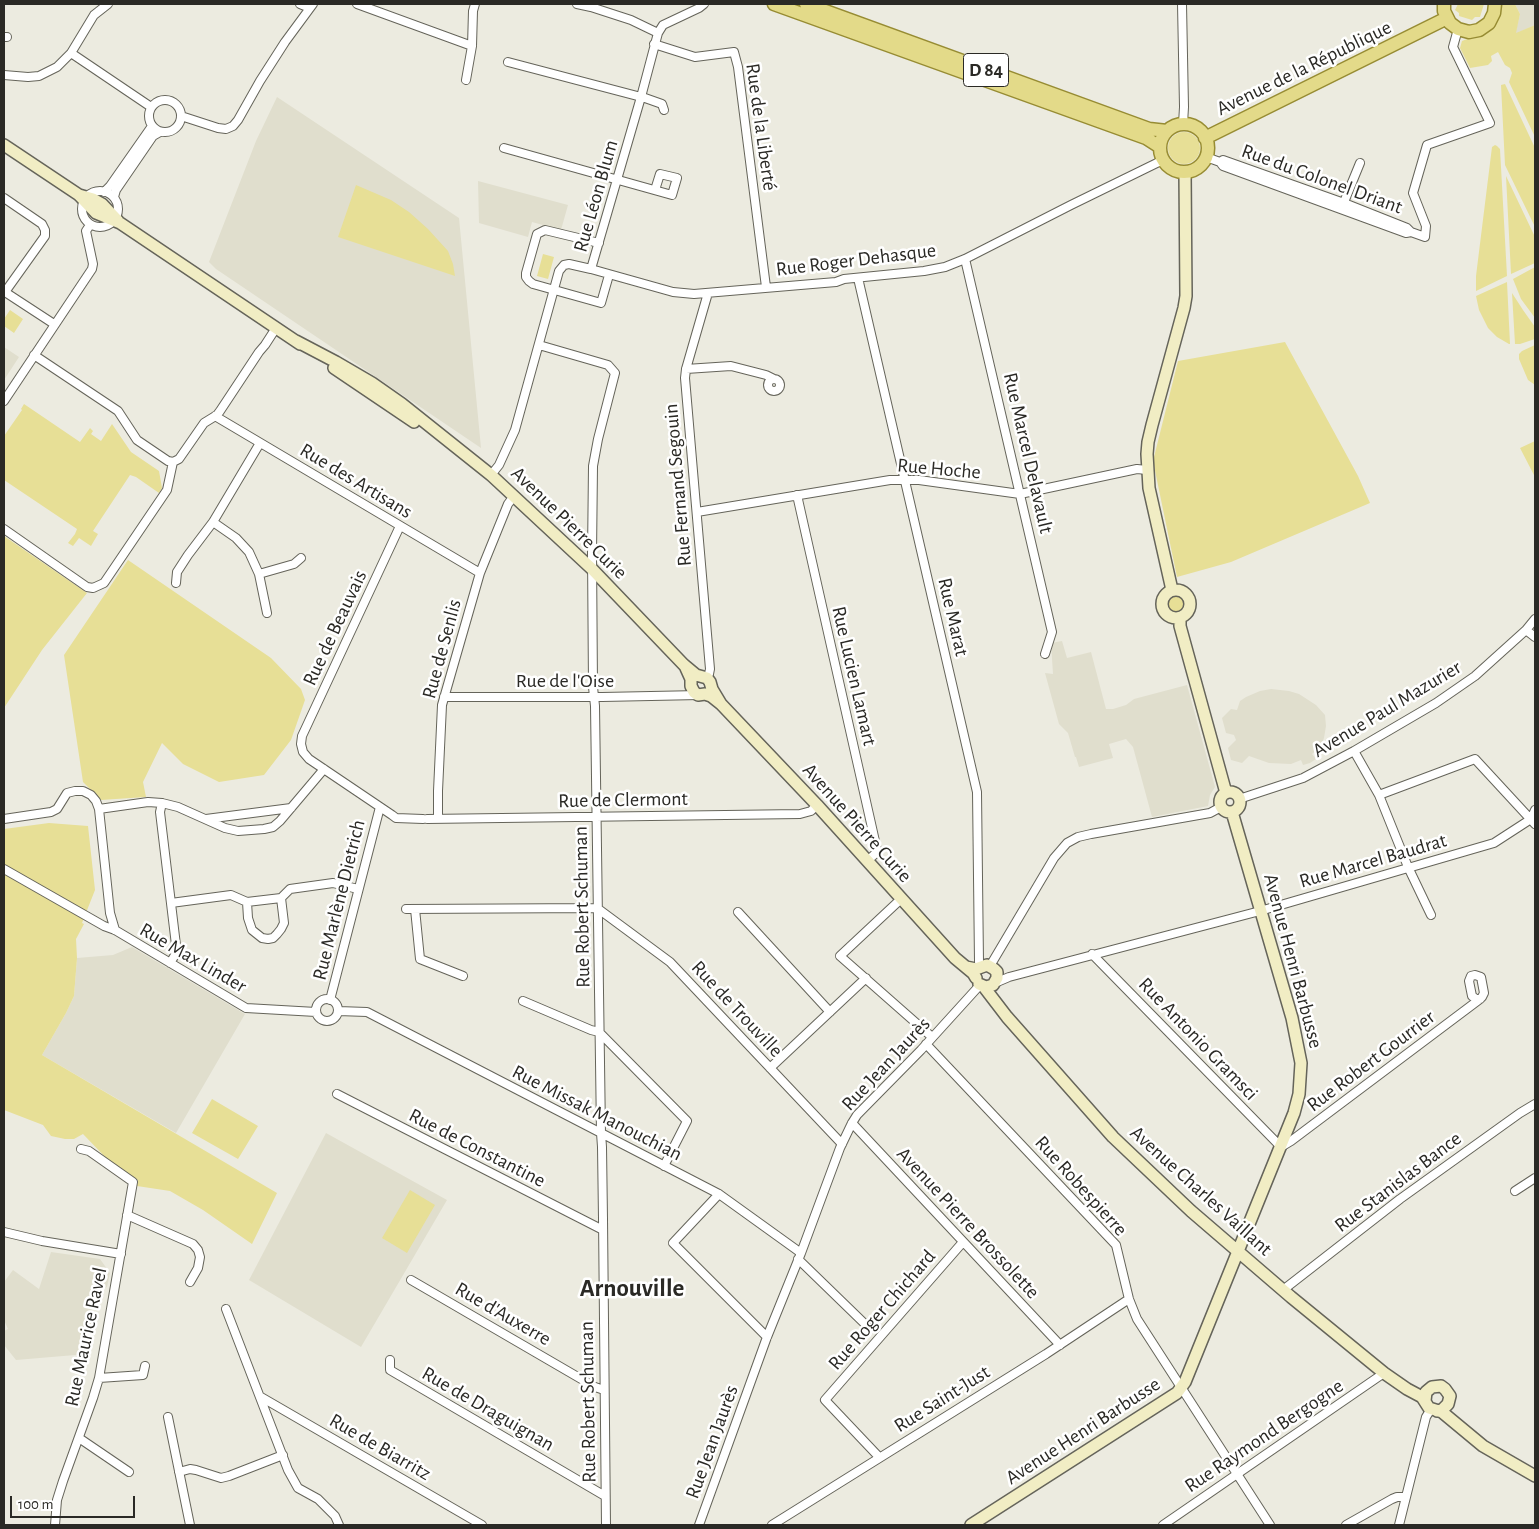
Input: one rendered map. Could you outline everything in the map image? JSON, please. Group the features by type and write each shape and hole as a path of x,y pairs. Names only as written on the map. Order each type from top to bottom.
{"main road":[{"name":"D 84","path":"774,4 1146,138 1162,153"},
{"name":"D 84","path":"806,4 1149,129 1167,131"},
{"path":"1444,4 1447,18 1458,29 1468,32 1474,32 1484,27 1492,19 1495,4"},
{"name":"Avenue de la République","path":"1205,138 1447,18"},
{"path":"1183,124 1199,129 1205,138 1208,151 1206,157 1197,168 1185,172 1172,169 1162,153 1161,140 1167,131 1183,124"},
{"name":"Avenue Pierre Curie","path":"4,145 83,198 96,213 117,221 398,411 460,450 491,475 592,568 684,665 699,686 722,704 817,805 955,958 984,974"},
{"path":"1172,590 1149,488 1147,470 1148,442 1186,296 1185,172"},
{"path":"1172,590 1184,593 1189,600 1187,612 1180,618 1167,615 1162,608 1165,595 1172,590"},
{"path":"1180,618 1182,635 1226,793"},
{"path":"1226,793 1232,793 1239,799 1237,808 1226,809 1220,800 1226,793"},
{"name":"Avenue Henri Barbusse","path":"971,1525 1177,1393 1182,1387 1239,1252 1294,1113 1299,1094 1301,1063 1292,1018 1260,911 1226,809"},
{"name":"Avenue Charles Vaillant","path":"984,974 997,1004 1120,1145 1183,1205 1384,1373 1400,1385 1420,1395 1431,1407 1442,1412 1462,1429 1491,1445 1515,1464 1535,1476"},
{"path":"1400,1385 1430,1388 1438,1386 1446,1389 1450,1396 1445,1408 1431,1407 1426,1392 1430,1388"},
{"path":"1449,1402 1456,1420 1462,1429"}],"street":[{"path":"4,75 39,76 57,67 71,53 94,15 108,4"},
{"path":"181,116 218,128 226,129 234,126 285,42 312,6 300,4"},
{"path":"357,4 472,46"},
{"path":"466,80 472,46 475,4"},
{"path":"576,4 631,20 658,33 663,25 704,4"},
{"path":"1182,4 1183,124"},
{"name":"Rue du Colonel Driant","path":"1206,157 1220,162 1223,166 1343,206 1406,233 1411,232 1425,237 1426,226 1414,193 1427,145 1490,123 1453,47 1458,29"},
{"name":"Rue Léon Blum","path":"491,475 499,465 515,430 559,271 564,265 569,264 591,270 658,33"},
{"name":"Rue de la Liberté","path":"654,44 695,57 734,52 738,67 766,287"},
{"path":"71,53 151,107"},
{"path":"508,62 641,97 662,104 664,110"},
{"path":"114,197 104,192 94,191 83,198 82,214 84,219 94,227 103,227 117,221 117,206 114,197 116,190 153,136 160,132 172,131 180,121 181,116 177,106 167,100 157,102 151,107 148,115 152,126 160,132"},
{"path":"104,192 152,126"},
{"path":"504,148 655,190"},
{"name":"Rue Roger Dehasque","path":"591,270 673,292 694,294 836,282 924,271 965,259 1071,204 1162,153"},
{"path":"1343,206 1360,163"},
{"path":"4,198 42,224 45,236 4,291 54,324"},
{"path":"4,401 92,269 93,264 86,231 90,225"},
{"path":"599,243 545,230 537,234 526,277 532,284 601,303 609,274"},
{"name":"Rue Marcel Delavault","path":"965,259 1052,632 1045,654"},
{"name":"Rue Marat","path":"858,278 977,792 984,974"},
{"name":"Rue Fernand Segouin","path":"699,686 709,674 710,669 685,378 708,293"},
{"path":"34,355 118,412 136,440 172,462 179,459 204,422 220,411 276,328"},
{"name":"Rue Robert Schuman","path":"539,345 608,365 615,373 598,438 593,466 592,568 602,1147 606,1525"},
{"path":"686,369 731,366 766,375 774,379"},
{"name":"Rue des Artisans","path":"215,416 480,573"},
{"path":"176,583 177,572 213,522 260,443"},
{"path":"4,530 87,586 93,588 104,583 163,496 169,484 172,462"},
{"name":"Rue Hoche","path":"697,512 890,480 904,479 1020,494 1137,469 1147,470"},
{"name":"Rue Lucien Lamart","path":"797,495 877,850 867,861"},
{"name":"Rue de Senlis","path":"438,819 444,698 480,573 508,504 514,496"},
{"path":"213,522 243,544 250,552 259,574 267,613"},
{"name":"Rue de Beauvais","path":"301,744 302,736 400,526"},
{"path":"259,574 294,564 301,558"},
{"name":"Avenue Paul Mazurier","path":"1239,799 1303,778 1354,751 1436,703 1476,676 1526,630 1535,618"},
{"path":"1526,630 1535,637"},
{"name":"Rue de l'Oise","path":"444,698 681,696 699,686"},
{"name":"Rue de Clermont","path":"301,744 303,752 309,759 396,818 800,814 811,811 817,805"},
{"path":"1354,751 1379,795 1430,915"},
{"path":"1379,795 1475,759 1533,821"},
{"path":"99,809 148,802 162,803 178,807 225,828 238,831 264,829 273,827 324,769"},
{"path":"4,818 51,812 57,809 68,793 75,790 82,790 96,800 99,809 110,913 115,930"},
{"path":"162,803 160,812 176,945 175,955 170,963"},
{"path":"205,819 291,808"},
{"name":"Rue Marlène Dietrich","path":"330,1000 380,808"},
{"name":"Rue Jean Jaurès","path":"699,1525 767,1337 842,1144 857,1115 926,1044 984,974 1054,858 1067,843 1078,837 1226,809"},
{"name":"Rue Marcel Baudrat","path":"984,974 1092,954 1260,911 1408,867 1494,844 1533,821 1535,810"},
{"name":"Rue Max Linder","path":"4,869 104,926 115,930 246,1008 316,1012"},
{"path":"171,903 231,895 247,902 281,898 290,890 333,883 358,889"},
{"path":"247,902 248,918 252,930 262,938 268,939 274,938 282,929 284,923 281,898"},
{"path":"901,899 840,956 932,1037"},
{"path":"406,910 598,908"},
{"name":"Rue de Trouville","path":"598,908 670,962 842,1144"},
{"path":"415,910 420,959 463,976"},
{"path":"738,912 830,1012"},
{"name":"Rue Antonio Gramsci","path":"1092,954 1281,1148"},
{"path":"770,1068 866,978"},
{"name":"Rue Robert Gourrier","path":"1281,1148 1480,999"},
{"path":"330,1000 336,1004 338,1011 336,1018 326,1021 319,1018 316,1008 320,1002 330,1000"},
{"path":"523,1001 599,1032 687,1121 664,1166"},
{"name":"Rue Missak Manouchian","path":"338,1011 367,1012 719,1194 799,1256"},
{"name":"Rue Robespierre","path":"926,1044 1116,1245 1129,1299 1137,1319 1270,1525"},
{"name":"Rue de Constantine","path":"337,1094 603,1230"},
{"name":"Rue Stanislas Bance","path":"1284,1290 1400,1199 1535,1104"},
{"name":"Avenue Pierre Brossolette","path":"852,1122 1060,1345"},
{"name":"Rue Maurice Ravel","path":"55,1525 57,1500 99,1378 133,1182 89,1150 81,1149"},
{"path":"1516,1191 1535,1178"},
{"path":"719,1194 673,1244 767,1337"},
{"path":"127,1216 193,1244 198,1250 200,1257 198,1268 190,1282"},
{"path":"4,1232 42,1241 120,1254"},
{"name":"Rue Roger Chichard","path":"879,1457 825,1400 963,1242"},
{"path":"799,1256 866,1325"},
{"name":"Rue d'Auxerre","path":"412,1280 595,1387 604,1390"},
{"name":"Rue Saint-Just","path":"772,1525 1060,1345 1129,1299"},
{"path":"226,1309 283,1455 298,1488 318,1499 334,1516 338,1525"},
{"name":"Rue de Draguignan","path":"390,1360 390,1370 605,1496"},
{"path":"99,1378 143,1375 146,1366"},
{"name":"Rue Raymond Bergogne","path":"1163,1525 1384,1373"},
{"name":"Rue de Biarritz","path":"261,1397 482,1525"},
{"path":"1399,1525 1426,1417 1431,1407"},
{"path":"168,1417 190,1525"},
{"path":"79,1438 129,1472"},
{"path":"179,1472 196,1470 221,1478 283,1455"},
{"path":"1346,1525 1392,1499 1406,1497"}],"shaded area":[{"path":"1458,4 1484,4 1480,17 1475,17 1472,20 1459,16 1459,13 1455,10"},
{"path":"1501,4 1515,4 1520,14 1516,33 1535,25 1535,137 1509,82 1512,73 1510,68 1505,65 1498,52 1491,56 1492,61 1488,65 1470,68 1460,48 1462,41 1487,33 1495,26 1500,15"},
{"path":"1515,4 1535,4 1535,25 1515,34 1520,14"},
{"path":"1505,84 1535,148 1535,227 1505,165 1501,85"},
{"path":"277,97 459,218 481,448 216,269 209,262 256,141"},
{"path":"1184,132 1190,133 1195,137 1199,142 1199,154 1195,159 1190,163 1184,164 1178,163 1173,159 1169,154 1168,148 1169,142 1173,137 1178,133"},
{"path":"1495,145 1500,149 1507,276 1476,291 1476,276 1492,147"},
{"path":"1506,176 1535,237 1535,263 1511,274"},
{"path":"478,181 568,205 561,230 532,222 528,237 479,223"},
{"path":"356,185 391,200 409,212 428,229 448,251 455,276 338,237"},
{"path":"543,254 554,257 548,279 537,276"},
{"path":"1535,267 1535,318 1521,299 1513,279"},
{"path":"1507,282 1510,344 1497,337 1488,328 1479,310 1476,296"},
{"path":"1512,293 1535,327 1535,339 1520,344 1515,344"},
{"path":"10,310 23,319 14,333 4,326 4,319"},
{"path":"1285,342 1358,476 1370,503 1231,562 1177,577 1153,461 1178,361"},
{"path":"1535,345 1535,385 1528,380 1519,359 1519,354"},
{"path":"4,347 19,357 4,380"},
{"path":"24,404 80,442 90,428 93,431 91,434 101,441 112,424 131,452 159,471 162,488 159,493 130,475 93,531 98,534 91,546 79,538 73,546 68,543 77,529 4,480 4,436"},
{"path":"1535,441 1535,477 1520,448"},
{"path":"4,536 87,593 42,650 4,708"},
{"path":"128,560 271,658 301,689 305,700 291,740 264,775 219,782 183,764 162,743 143,782 146,797 101,800 83,782 64,655"},
{"path":"1176,596 1184,604 1176,612 1168,604"},
{"path":"1062,641 1067,658 1091,652 1106,709 1113,709 1126,705 1134,699 1187,685 1215,787 1210,795 1208,806 1152,817 1133,747 1126,739 1109,744 1113,758 1079,767 1068,733 1059,724 1045,673 1053,674 1051,643"},
{"path":"1271,689 1299,694 1316,705 1325,715 1324,738 1321,746 1312,754 1316,759 1310,763 1303,765 1301,760 1291,764 1269,763 1249,756 1242,763 1231,760 1228,748 1236,740 1234,735 1226,733 1222,718 1231,709 1237,710 1240,701 1246,697"},
{"path":"49,823 88,826 95,890 82,923 84,924 76,939 77,958 74,996 42,1055 277,1193 252,1244 203,1210 170,1191 137,1186 138,1180 109,1161 83,1134 74,1139 51,1136 43,1125 4,1110 4,829"},
{"path":"132,947 245,1014 176,1133 42,1055 74,996 77,958 113,955"},
{"path":"212,1099 258,1126 238,1159 192,1133"},
{"path":"326,1133 447,1200 361,1347 249,1280"},
{"path":"410,1190 435,1205 407,1253 382,1238"},
{"path":"51,1252 100,1259 110,1273 107,1287 90,1297 92,1310 88,1313 96,1331 84,1335 87,1354 16,1360 4,1345 4,1331 8,1329 4,1320 4,1282 13,1270 39,1289"}],"district":[{"name":"Arnouville","path":"632,1288"}]}
